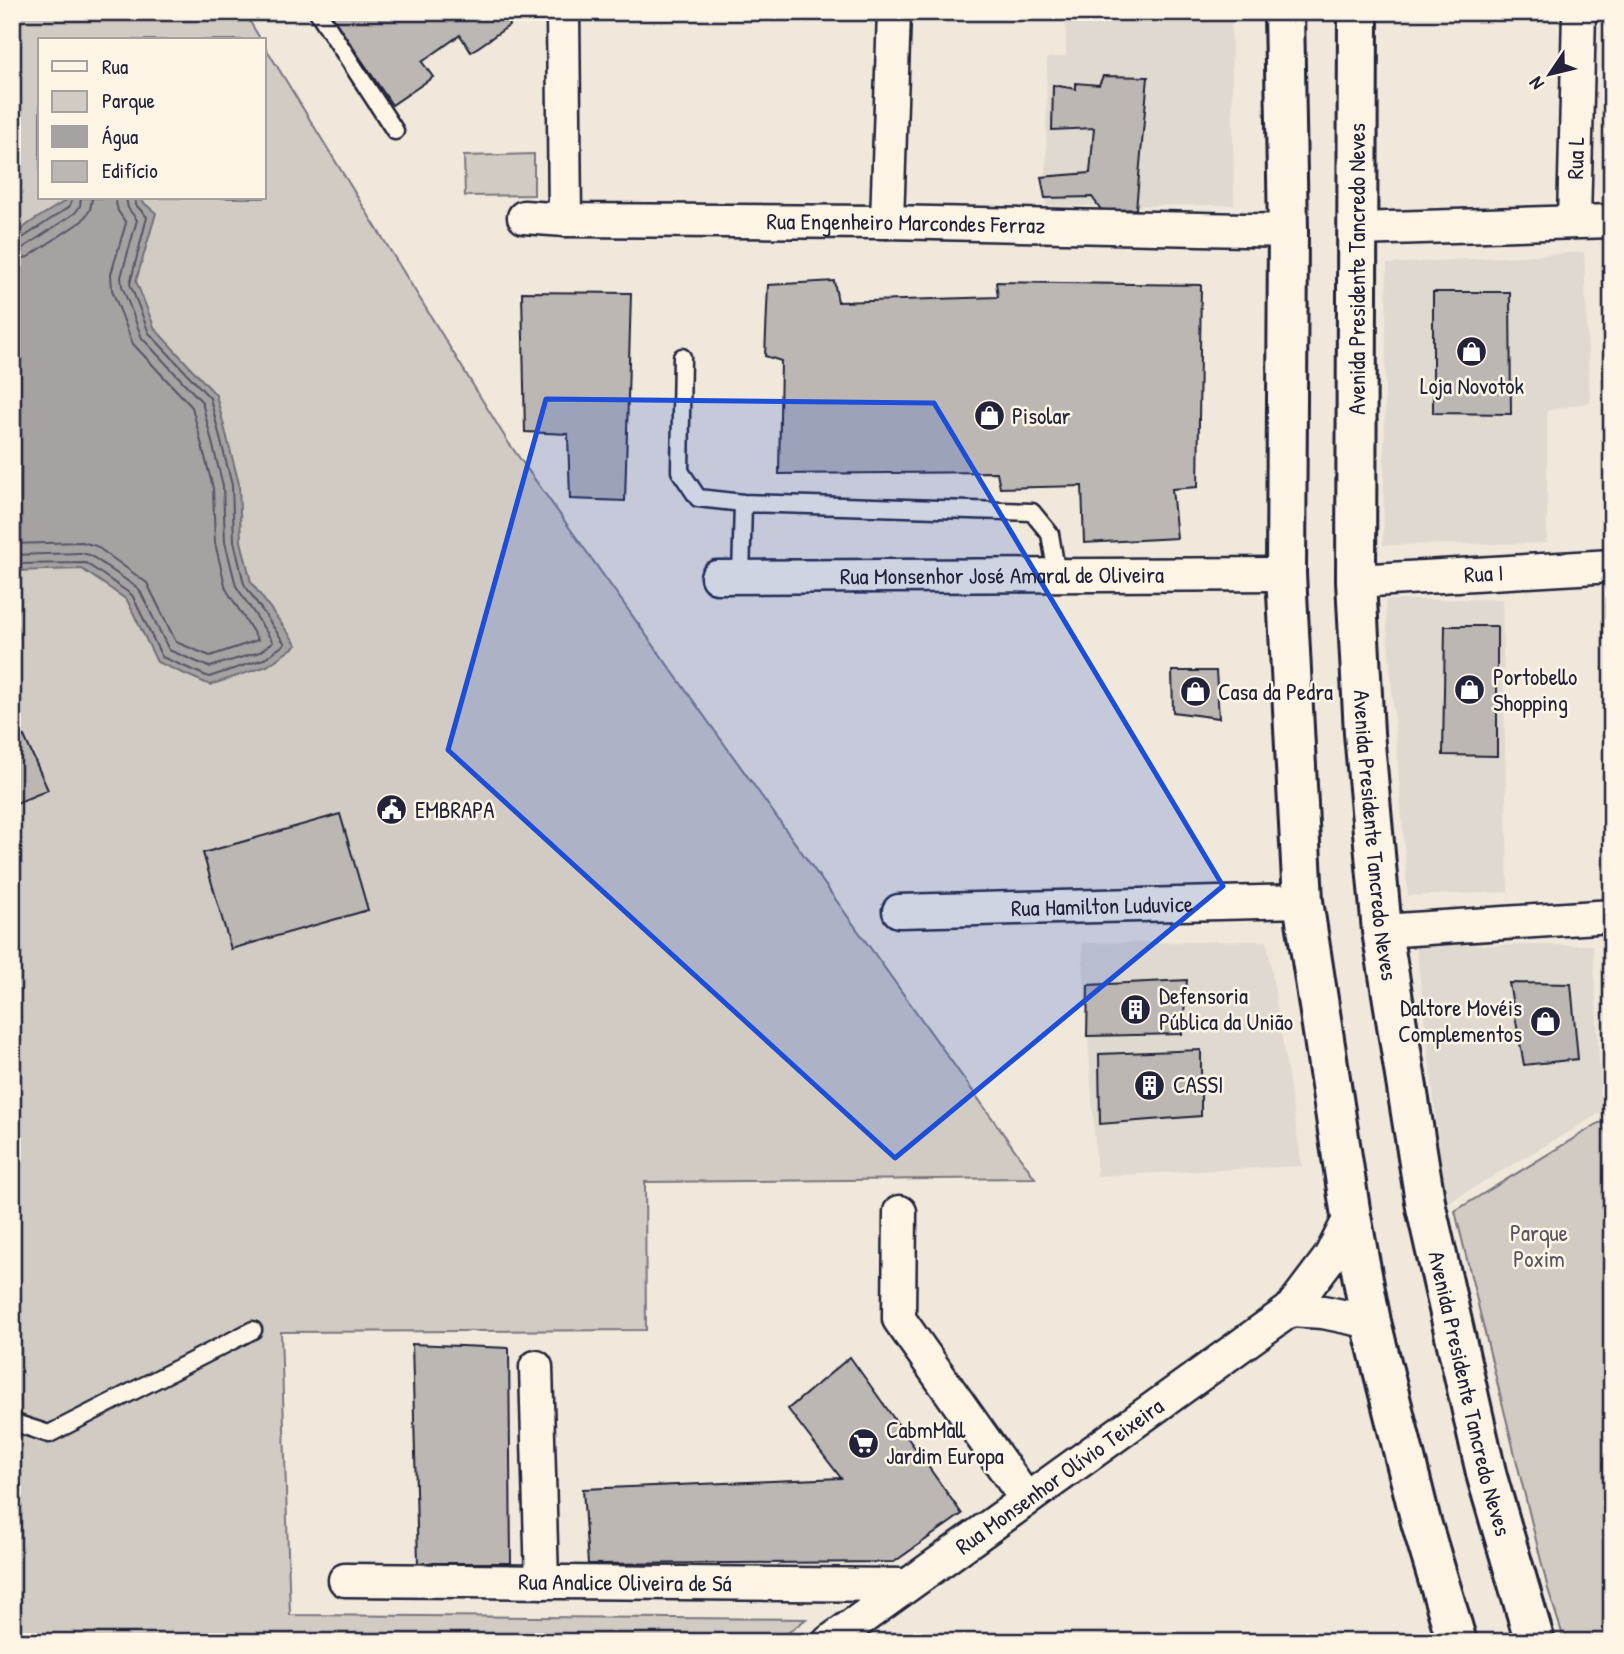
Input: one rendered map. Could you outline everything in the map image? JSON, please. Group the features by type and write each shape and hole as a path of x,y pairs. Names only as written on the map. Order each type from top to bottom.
{"main road":[{"path":"1284,12 1287,231 1286,574 1303,901 1371,1322 1421,1522 1457,1642"},
{"name":"Avenida Presidente Tancredo Neves","path":"1358,12 1356,581 1364,733 1382,931 1426,1208 1487,1478 1535,1642"}],"street":[{"path":"562,12 565,220"},
{"path":"887,222 894,12"},
{"name":"Rua L","path":"1573,221 1579,12"},
{"name":"Rua Engenheiro Marcondes Ferraz","path":"524,217 565,220 887,222 1287,231"},
{"path":"1357,229 1612,221"},
{"name":"Rua I","path":"1356,581 1612,566"},
{"name":"Rua Monsenhor José Amaral de Oliveira","path":"729,577 1286,574"},
{"name":"Rua Hamilton Luduvice","path":"899,911 1303,901"},
{"path":"1382,931 1612,916"},
{"path":"900,1212 899,1319 1026,1499"},
{"name":"Rua Monsenhor Olívio Teixeira","path":"829,1642 1290,1310 1330,1257 1352,1216"},
{"path":"1290,1310 1323,1312 1371,1322"},
{"path":"536,1367 541,1582"},
{"name":"Rua Analice Oliveira de Sá","path":"345,1580 906,1586"}],"lane":[{"path":"318,12 395,131"},
{"path":"682,357 680,471 698,498 743,503 1031,512 1050,534 1057,575"},
{"path":"729,577 743,503"},
{"path":"12,1422 49,1434 253,1330"}],"highlighted area":[{"path":"546,399 934,403 1223,886 895,1158 448,750"}],"shaded area":[{"path":"1066,12 1231,12 1234,205 1046,206 1047,58 1066,56"},
{"path":"1584,252 1590,402 1547,411 1547,543 1383,545 1387,264"},
{"path":"1502,599 1508,892 1408,896 1385,600"},
{"path":"1267,941 1302,1166 1097,1176 1082,943"},
{"path":"1416,945 1593,945 1602,1112 1446,1204"}],"green space":[{"name":"EMBRAPA","path":"12,12 244,12 260,38 38,38 38,200 266,200 266,48 508,442 1035,1178 645,1182 646,1330 281,1332 290,1615 806,1619 776,1642 12,1642"},
{"path":"534,154 534,195 465,196 464,156"},
{"name":"Parque Poxim","path":"1612,1121 1612,1642 1565,1642 1548,1589 1455,1211 1599,1123"}],"water":[{"path":"67,200 140,200 156,213 136,281 155,329 216,395 239,484 241,541 251,582 297,645 267,666 210,685 157,662 127,600 82,569 12,571 12,237"}],"building":[{"path":"329,12 501,12 510,25 471,52 460,35 422,62 433,77 392,105"},
{"path":"1103,76 1148,77 1136,209 1102,211 1092,197 1045,198 1041,177 1090,173 1094,128 1052,130 1053,85 1076,89 1076,83 1099,85"},
{"name":"Pisolar","path":"834,281 838,302 998,297 996,282 1201,285 1198,487 1172,489 1177,538 1084,543 1082,486 1000,488 997,472 779,474 781,361 765,356 768,285"},
{"path":"522,292 631,293 625,501 570,499 568,434 525,432"},
{"name":"Loja Novotok","path":"1433,292 1510,292 1511,414 1433,413"},
{"name":"Portobello Shopping","path":"1445,626 1497,626 1497,756 1443,755"},
{"name":"Casa da Pedra","path":"1172,671 1216,671 1219,718 1173,712"},
{"path":"24,736 48,790 12,805 12,741"},
{"path":"340,814 368,910 231,949 203,853"},
{"name":"Defensoria Pública da União","path":"1187,980 1182,1034 1087,1036 1088,985"},
{"name":"Daltore Movéis Complementos","path":"1509,983 1571,984 1578,1059 1524,1065"},
{"name":"CASSI","path":"1201,1050 1201,1116 1100,1124 1099,1054"},
{"path":"412,1344 509,1348 511,1563 418,1563"},
{"name":"CabmMall Jardim Europa","path":"850,1357 962,1514 894,1562 588,1564 583,1489 841,1478 788,1409"}],"place":[{"name":"Loja Novotok","path":"1472,352"},
{"name":"Pisolar","path":"989,416"},
{"name":"Portobello Shopping","path":"1470,690"},
{"name":"Casa da Pedra","path":"1195,692"},
{"name":"EMBRAPA","path":"392,810"},
{"name":"Defensoria Pública da União","path":"1136,1009"},
{"name":"Daltore Movéis Complementos","path":"1545,1021"},
{"name":"CASSI","path":"1150,1085"},
{"name":"CabmMall Jardim Europa","path":"863,1443"}]}
